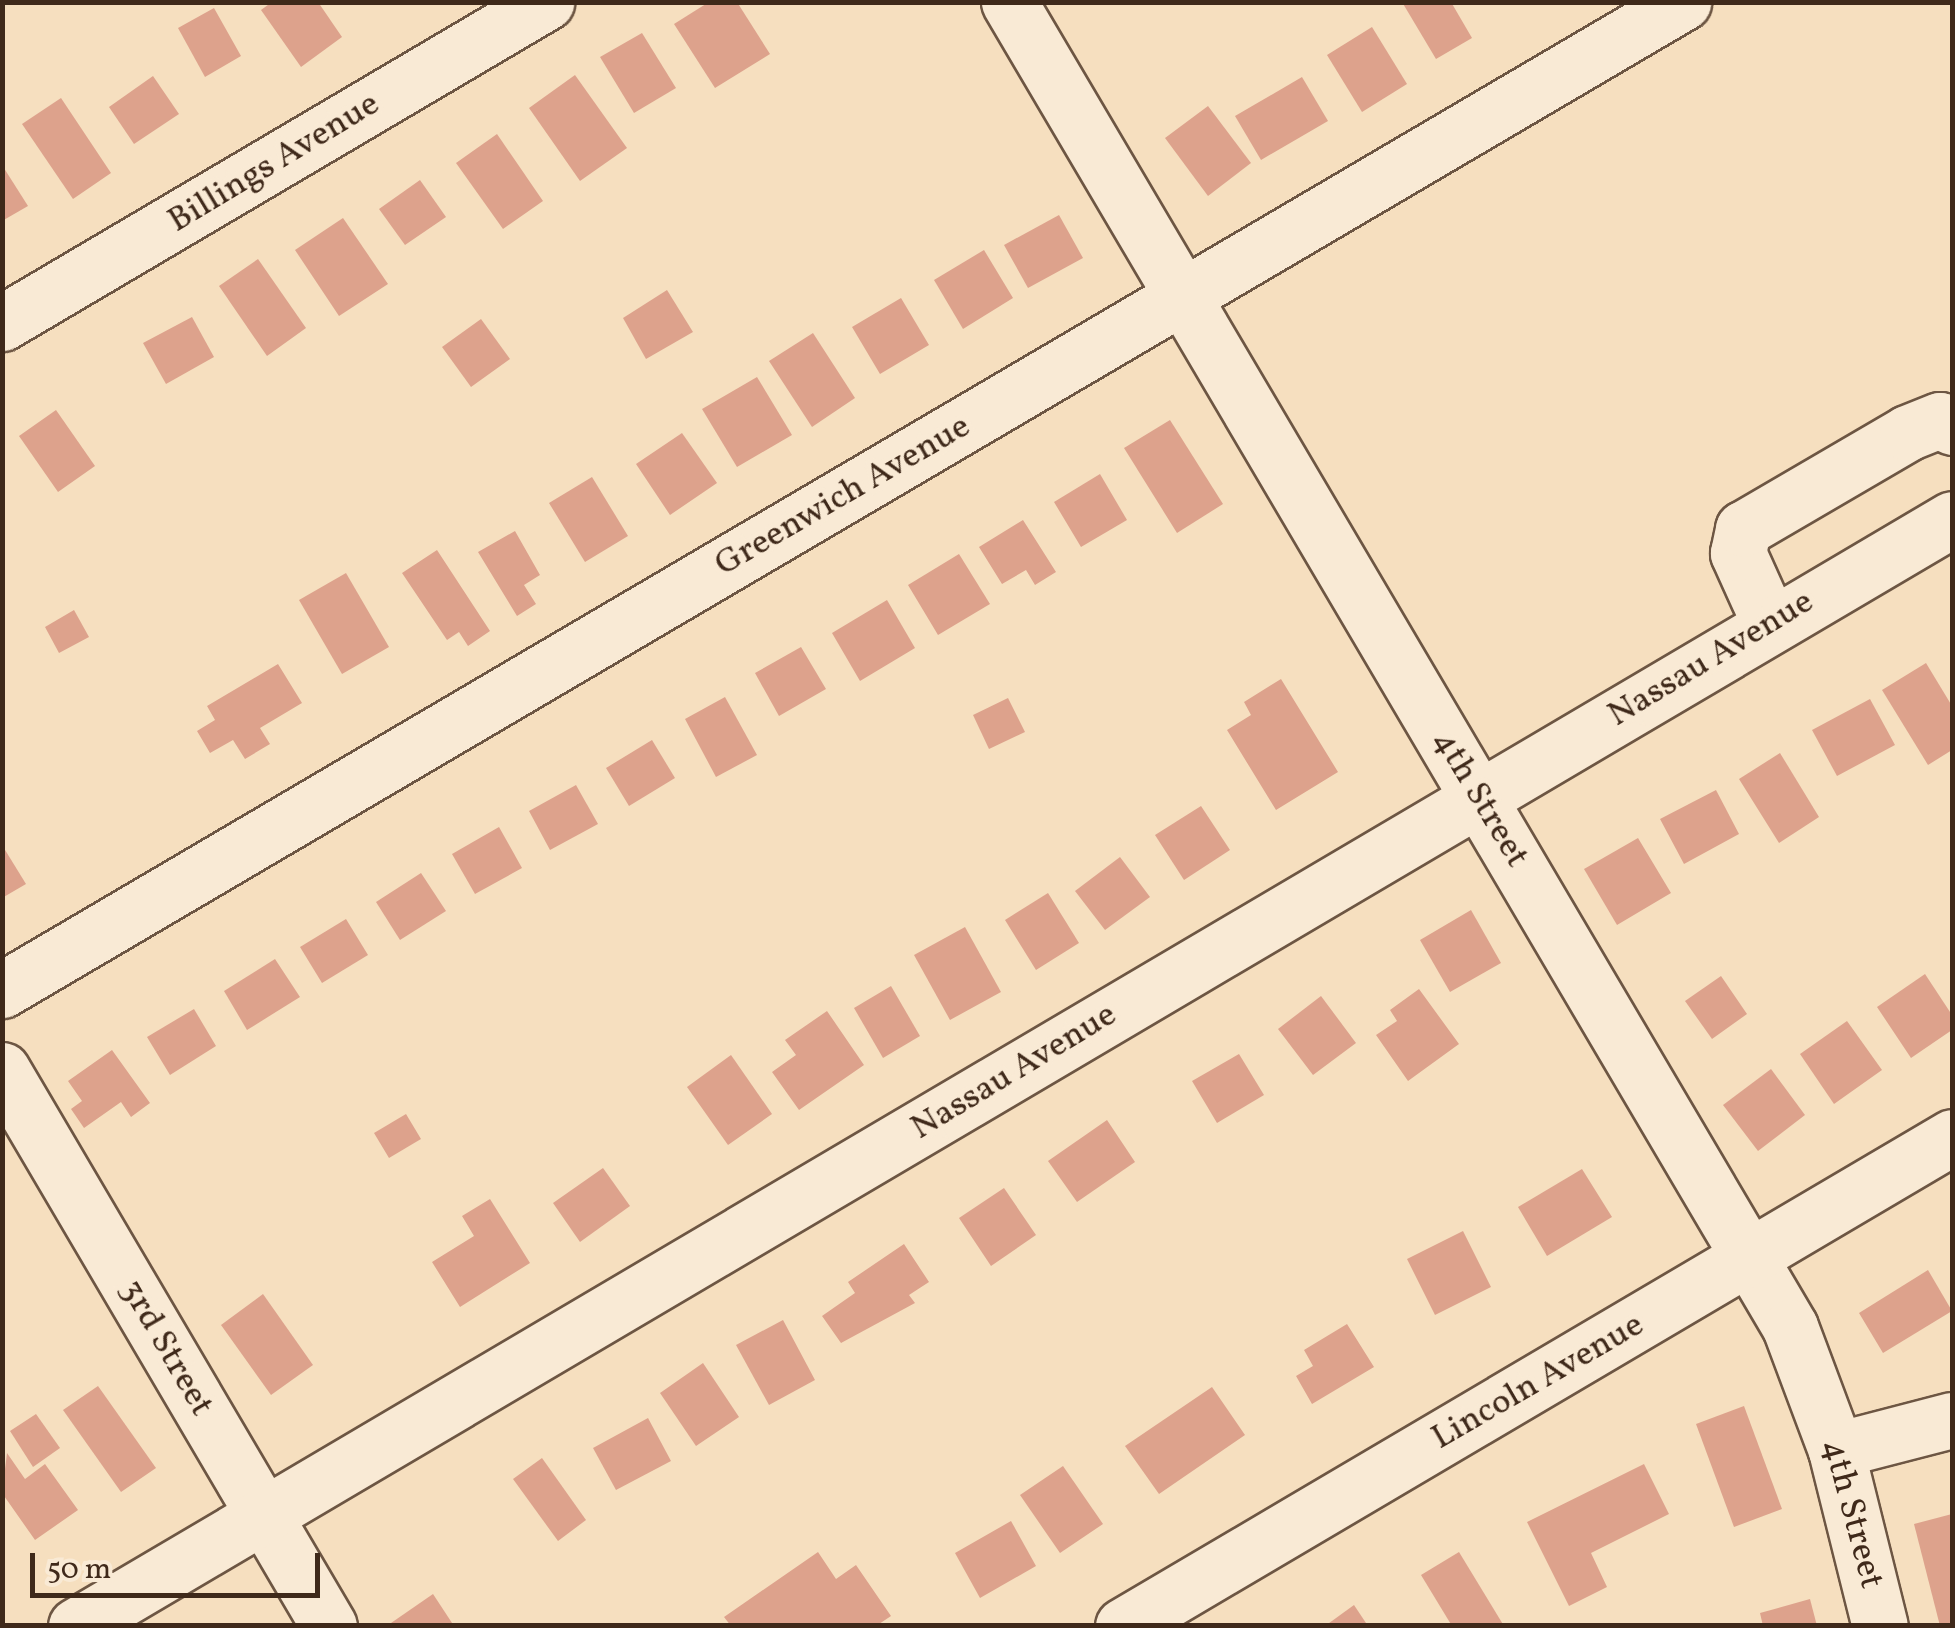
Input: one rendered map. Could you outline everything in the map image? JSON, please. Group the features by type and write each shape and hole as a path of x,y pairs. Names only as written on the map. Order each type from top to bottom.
{"street":[{"name":"Billings Avenue","path":"2,323 546,2"},
{"name":"4th Street","path":"1010,2 1751,1256 1811,1376 1836,1450 1880,1626"},
{"name":"Greenwich Avenue","path":"2,990 1683,2"},
{"path":"1770,624 1738,553 1743,529 1907,432 1940,420 1952,427"},
{"name":"Nassau Avenue","path":"76,1626 1952,519"},
{"name":"3rd Street","path":"2,1070 329,1626"},
{"name":"Lincoln Avenue","path":"1123,1626 1952,1138"},
{"path":"1836,1450 1952,1420"}],"building":[{"path":"272,2 318,2 342,37 301,67 261,10"},
{"path":"709,2 737,2 770,54 715,88 674,24"},
{"path":"1402,2 1451,2 1472,38 1436,59"},
{"path":"214,8 241,56 205,77 178,28"},
{"path":"1372,27 1407,84 1362,112 1327,55"},
{"path":"642,33 676,88 634,113 600,57"},
{"path":"575,75 627,148 580,181 529,108"},
{"path":"153,76 179,114 134,144 109,107"},
{"path":"1302,77 1328,121 1261,160 1235,116"},
{"path":"61,98 111,173 73,199 22,124"},
{"path":"1208,106 1251,163 1208,196 1165,138"},
{"path":"497,134 543,201 503,229 456,163"},
{"path":"2,165 28,206 2,221"},
{"path":"420,180 446,217 405,245 379,209"},
{"path":"1059,215 1083,258 1028,288 1004,245"},
{"path":"343,218 388,284 339,316 295,250"},
{"path":"984,250 1013,298 963,329 934,280"},
{"path":"258,259 306,328 267,356 219,286"},
{"path":"667,290 693,332 646,359 623,318"},
{"path":"901,298 929,345 880,374 852,327"},
{"path":"192,317 214,357 166,384 143,343"},
{"path":"481,319 510,359 471,387 442,347"},
{"path":"813,333 855,398 812,427 769,361"},
{"path":"757,377 792,435 737,467 702,409"},
{"path":"56,410 95,466 58,492 19,436"},
{"path":"1170,420 1223,504 1177,533 1124,448"},
{"path":"682,433 717,483 670,515 636,464"},
{"path":"1100,474 1127,520 1081,547 1054,502"},
{"path":"592,477 628,536 585,562 549,503"},
{"path":"1023,520 1056,572 1035,585 1026,570 1002,584 979,547"},
{"path":"515,531 540,575 524,585 536,604 517,616 478,552"},
{"path":"437,550 490,631 468,646 459,632 447,640 402,573"},
{"path":"959,554 990,604 938,635 908,585"},
{"path":"346,573 389,647 342,674 299,600"},
{"path":"887,600 915,648 860,681 832,633"},
{"path":"74,610 89,637 59,653 45,627"},
{"path":"801,647 826,689 779,716 755,673"},
{"path":"1926,663 1952,706 1952,750 1928,765 1882,690"},
{"path":"278,664 302,703 260,728 270,744 245,759 233,740 210,753 197,731 215,720 207,706"},
{"path":"1281,679 1338,772 1276,810 1227,730 1251,715 1244,702"},
{"path":"725,697 757,755 716,777 685,719"},
{"path":"1008,698 1025,732 989,749 973,715"},
{"path":"1870,699 1895,745 1837,776 1812,730"},
{"path":"652,740 675,778 629,806 606,768"},
{"path":"1780,753 1819,817 1779,843 1739,779"},
{"path":"576,785 598,824 550,850 529,811"},
{"path":"1716,790 1739,834 1684,864 1660,819"},
{"path":"1201,806 1230,850 1184,880 1155,835"},
{"path":"499,827 522,868 475,894 452,854"},
{"path":"1638,838 1671,893 1617,925 1584,869"},
{"path":"2,845 26,884 2,898"},
{"path":"1120,857 1150,897 1105,930 1075,891"},
{"path":"421,873 446,911 400,940 376,902"},
{"path":"1048,893 1079,943 1036,970 1005,920"},
{"path":"1471,910 1501,963 1450,992 1420,940"},
{"path":"346,919 368,955 322,983 300,947"},
{"path":"965,927 1001,992 950,1020 914,955"},
{"path":"275,959 300,997 247,1030 224,991"},
{"path":"1925,974 1952,1015 1952,1030 1911,1058 1877,1007"},
{"path":"1721,976 1747,1014 1712,1039 1685,1001"},
{"path":"891,986 920,1036 883,1058 854,1008"},
{"path":"1419,989 1459,1044 1408,1081 1376,1035 1397,1021 1390,1010"},
{"path":"1321,996 1356,1043 1313,1075 1278,1029"},
{"path":"194,1009 216,1046 170,1075 147,1037"},
{"path":"827,1011 864,1065 799,1110 772,1072 796,1055 785,1040"},
{"path":"1847,1021 1882,1070 1834,1104 1800,1054"},
{"path":"112,1050 150,1103 131,1117 121,1102 84,1128 71,1109 82,1101 68,1081"},
{"path":"1239,1054 1264,1095 1217,1123 1192,1081"},
{"path":"731,1055 772,1114 728,1145 687,1087"},
{"path":"1771,1069 1805,1115 1758,1151 1723,1105"},
{"path":"406,1114 421,1139 389,1158 374,1133"},
{"path":"1107,1120 1135,1162 1077,1202 1048,1161"},
{"path":"603,1168 630,1206 580,1242 553,1203"},
{"path":"1582,1169 1612,1217 1547,1256 1518,1207"},
{"path":"1004,1188 1036,1235 991,1266 959,1218"},
{"path":"490,1199 530,1263 460,1307 432,1262 474,1236 462,1216"},
{"path":"1463,1231 1491,1287 1435,1315 1407,1259"},
{"path":"904,1244 929,1282 909,1295 915,1303 841,1343 822,1316 855,1293 848,1282"},
{"path":"1928,1270 1952,1311 1883,1353 1859,1313"},
{"path":"263,1294 313,1365 271,1395 221,1325"},
{"path":"783,1320 815,1380 769,1405 736,1345"},
{"path":"1347,1324 1374,1367 1312,1404 1296,1376 1313,1366 1304,1350"},
{"path":"703,1363 739,1417 696,1446 660,1393"},
{"path":"98,1386 156,1468 121,1492 63,1410"},
{"path":"1212,1387 1245,1435 1159,1494 1125,1446"},
{"path":"1744,1406 1782,1509 1734,1527 1696,1424"},
{"path":"36,1414 60,1448 33,1467 10,1431"},
{"path":"648,1418 671,1461 616,1490 593,1448"},
{"path":"7,1453 25,1479 45,1464 78,1510 35,1540 2,1493"},
{"path":"542,1458 586,1520 558,1541 513,1479"},
{"path":"1644,1464 1669,1514 1591,1553 1607,1587 1569,1606 1527,1522"},
{"path":"1063,1466 1103,1524 1060,1553 1020,1495"},
{"path":"1952,1514 1952,1626 1940,1626 1914,1524"},
{"path":"1011,1521 1036,1566 980,1598 955,1553"},
{"path":"818,1552 836,1579 856,1565 891,1616 876,1626 731,1626 724,1617"},
{"path":"1459,1552 1504,1626 1452,1626 1421,1575"},
{"path":"433,1594 454,1626 393,1626 391,1623"},
{"path":"1810,1599 1817,1626 1763,1626 1760,1613"},
{"path":"1354,1605 1368,1626 1325,1626"}]}
